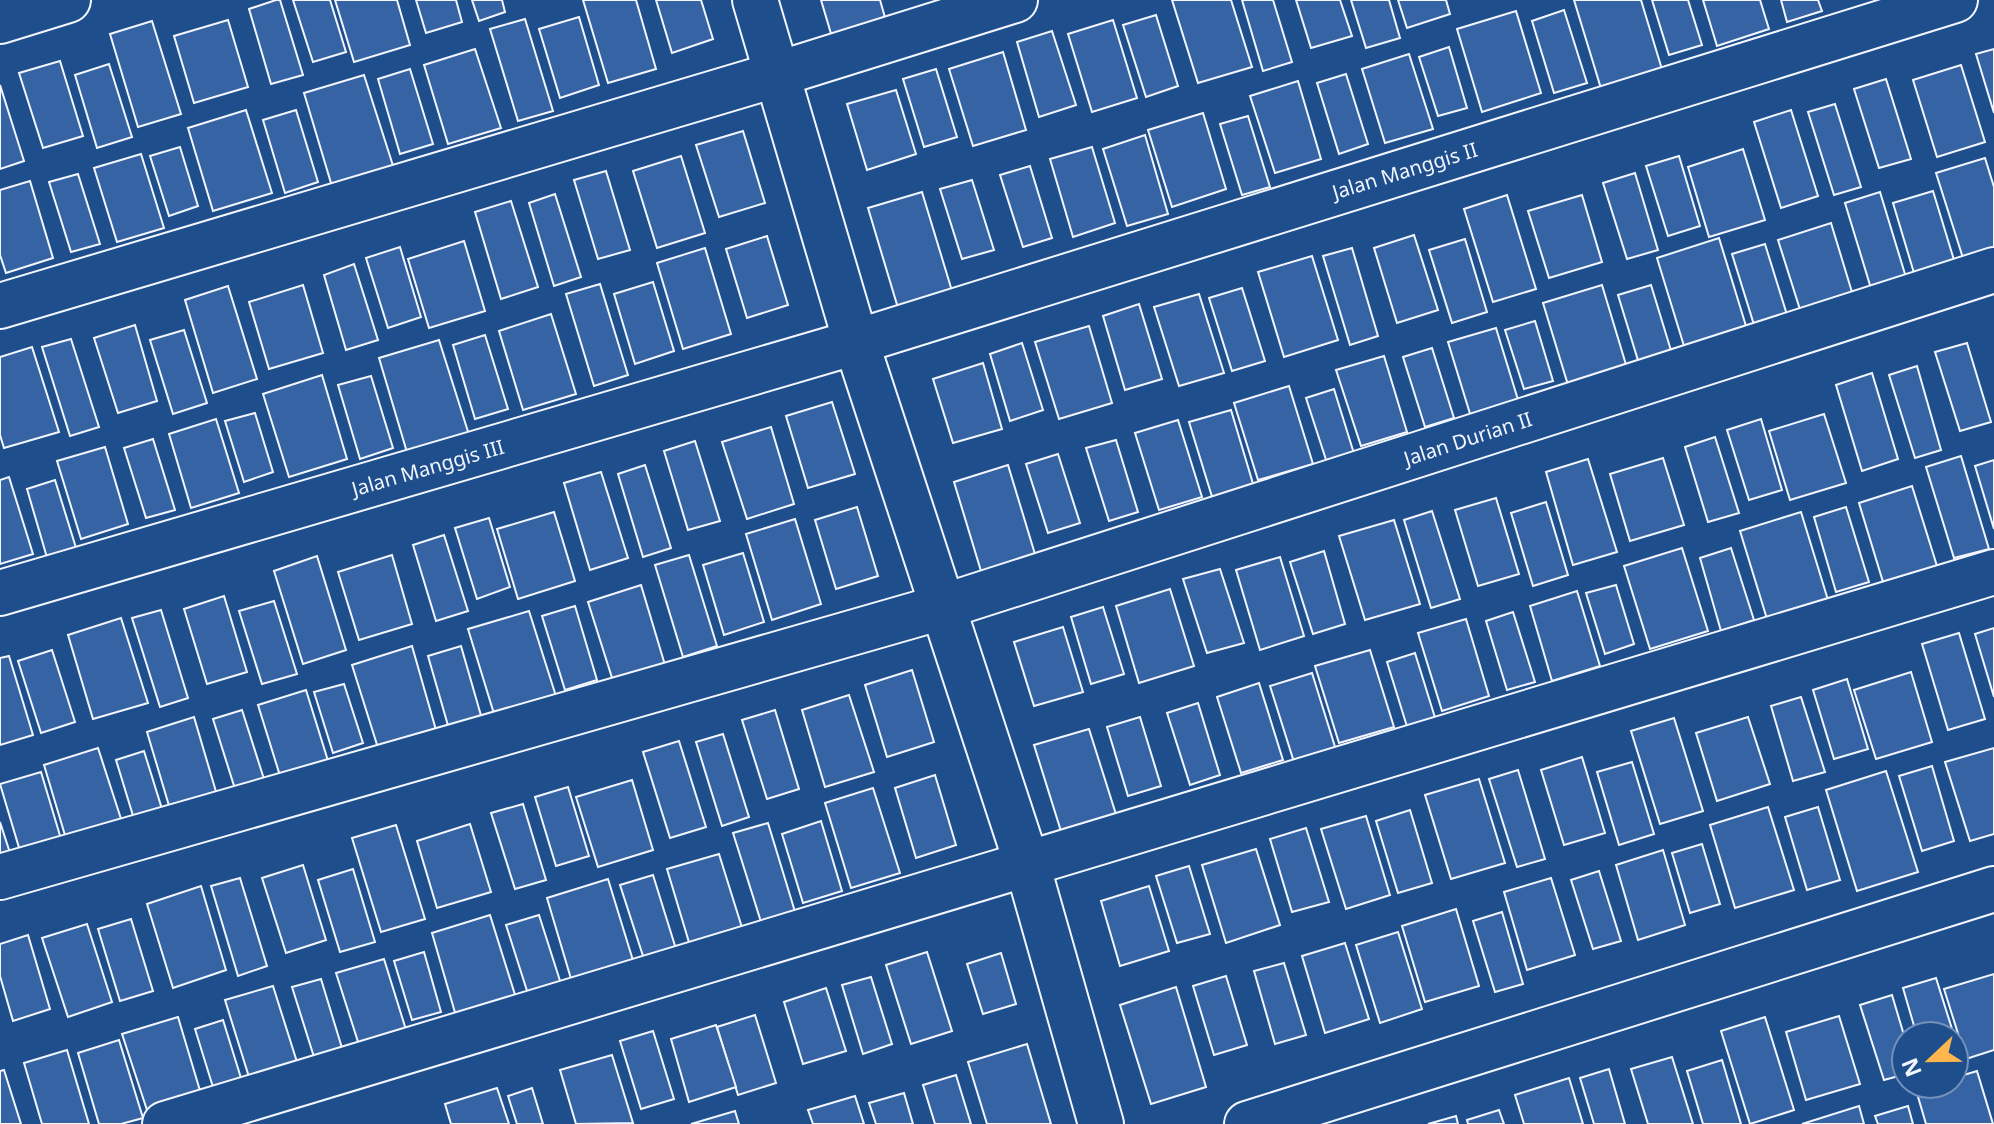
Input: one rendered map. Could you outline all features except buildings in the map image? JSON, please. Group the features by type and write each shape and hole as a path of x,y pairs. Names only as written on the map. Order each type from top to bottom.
{"street":[{"path":"0,21 68,0"},
{"path":"755,0 856,342 1027,864 1101,1124"},
{"path":"0,306 778,74 1015,0"},
{"name":"Jalan Manggis II","path":"856,342 1955,0"},
{"name":"Jalan Durian II","path":"0,877 942,607 1994,270"},
{"name":"Jalan Manggis III","path":"0,593 856,342"},
{"path":"165,1124 1994,572"},
{"path":"1247,1124 1994,889"}]}
